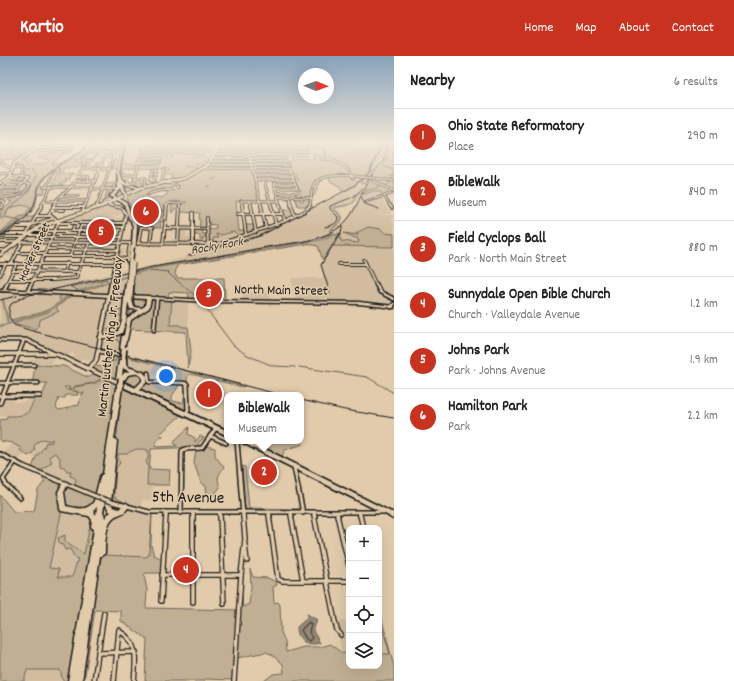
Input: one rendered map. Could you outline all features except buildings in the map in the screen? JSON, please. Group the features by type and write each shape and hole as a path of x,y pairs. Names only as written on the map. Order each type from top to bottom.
{"highway":[{"name":"Martin Luther King Jr. Freeway","path":"101,512 115,432 121,357 125,340 130,262 134,244 135,226 119,172"},
{"path":"119,172 123,183 140,188"},
{"name":"Martin Luther King Jr. Freeway","path":"120,172 134,229 134,244"},
{"path":"120,176 119,188 112,196 126,204 132,219"},
{"path":"125,195 125,188 128,186 140,188"},
{"name":"North Main Street","path":"2,290 200,300 355,303 393,306"},
{"path":"132,296 145,300 147,303"},
{"path":"128,301 131,308 136,310 145,307 149,297"},
{"path":"125,340 129,319 147,307 149,297"},
{"name":"Martin Luther King Jr. Freeway","path":"123,349 128,301"},
{"path":"100,337 114,336 121,331 128,301"},
{"path":"100,337 118,339 123,349"},
{"path":"121,357 125,367 141,372 145,377 144,382 135,390"},
{"path":"120,379 129,372 136,372 142,375 143,381 135,390"},
{"name":"Martin Luther King Jr. Freeway","path":"101,512 119,390"},
{"path":"115,432 108,504 112,510 123,509"},
{"path":"65,484 62,492 63,509 67,511 85,511 92,509 97,503 111,442"},
{"path":"72,681 107,521 111,516 123,509"},
{"path":"78,681 95,520 91,513 85,511"},
{"path":"86,614 101,512"}],"main road":[{"path":"2,182 10,177 10,172"},
{"path":"0,255 8,251 26,235 31,227 47,222 58,222 106,204 140,188 182,180 195,172"},
{"path":"88,369 95,363 109,295"},
{"path":"0,354 56,354 224,432"},
{"path":"250,444 394,516"}],"street":[{"path":"21,172 22,177"},
{"path":"54,172 45,187 117,189"},
{"path":"51,216 49,215 56,201 71,187 80,172"},
{"path":"82,213 97,172"},
{"path":"96,208 109,172"},
{"path":"148,195 156,190 173,190 178,187 175,184 163,184 164,172"},
{"path":"253,172 266,228"},
{"path":"275,188 297,189 291,172"},
{"path":"350,172 353,179"},
{"path":"0,174 14,179"},
{"path":"152,174 156,175 155,179 151,179 152,174"},
{"path":"120,176 135,175 133,184 128,183 127,180"},
{"path":"0,242 208,245 222,243 276,225 308,209 313,184 318,180 333,175 351,175 393,181"},
{"path":"254,176 292,176"},
{"path":"2,182 0,187 18,188 25,183 27,179 22,177 10,177"},
{"path":"77,177 89,177 88,181"},
{"path":"134,178 146,178 145,186"},
{"path":"2,182 18,179"},
{"path":"151,179 151,181 156,181"},
{"path":"255,180 294,180"},
{"path":"264,180 276,225"},
{"path":"273,180 285,221"},
{"path":"75,181 94,181"},
{"path":"373,181 394,192"},
{"path":"0,192 23,194 29,190 30,185 25,183 2,182"},
{"path":"274,184 295,184"},
{"path":"31,227 51,187"},
{"path":"0,192 3,188"},
{"path":"18,188 19,193"},
{"path":"109,189 106,198 110,200 104,202 106,204 124,209 126,214 109,295"},
{"path":"276,192 295,193"},
{"path":"364,202 385,197 394,192"},
{"path":"0,197 16,197 19,193"},
{"path":"61,196 78,196"},
{"path":"278,197 311,198"},
{"path":"290,197 295,216"},
{"path":"385,197 392,208"},
{"path":"0,200 5,202 0,208"},
{"path":"43,201 86,201"},
{"path":"246,235 241,201 279,201"},
{"path":"250,201 256,232"},
{"path":"163,244 168,204 180,204 178,244"},
{"path":"53,207 84,207"},
{"path":"52,210 64,210"},
{"path":"193,213 193,244"},
{"path":"238,214 283,214"},
{"path":"36,216 51,216 58,222 124,223"},
{"path":"31,227 55,218"},
{"path":"207,218 208,245"},
{"name":"Harker Street","path":"28,291 58,222"},
{"path":"70,256 82,223"},
{"path":"91,237 96,223"},
{"path":"107,237 111,223"},
{"path":"17,227 22,226 54,231 93,231"},
{"path":"72,231 74,226"},
{"path":"81,226 124,227"},
{"path":"134,244 141,227 152,227 150,244"},
{"path":"165,228 207,228"},
{"path":"7,234 52,237 121,237"},
{"path":"2,237 26,235"},
{"path":"96,243 98,237"},
{"path":"12,263 22,243"},
{"path":"26,263 36,243"},
{"path":"9,280 53,280 76,278 89,243"},
{"path":"107,249 108,244"},
{"path":"47,249 119,250"},
{"path":"0,250 8,251"},
{"path":"17,253 117,257 130,262"},
{"path":"364,260 381,293 394,299"},
{"path":"0,273 6,263"},
{"path":"2,290 9,280 17,263"},
{"path":"64,272 67,263"},
{"path":"0,264 116,264"},
{"path":"339,264 366,264"},
{"path":"13,271 78,272"},
{"path":"154,330 157,298"},
{"path":"0,340 24,340 56,354"},
{"path":"0,403 24,340"},
{"path":"98,351 121,357"},
{"path":"110,360 112,354"},
{"path":"0,365 34,365"},
{"path":"148,373 149,382 183,383 188,386 188,410 185,414"},
{"path":"0,383 38,383"},
{"path":"2,396 40,396"},
{"path":"181,513 182,451 186,449 201,448 216,428"},
{"path":"210,436 224,442"},
{"path":"237,444 247,561"},
{"name":"5th Avenue","path":"0,454 65,484 112,502 123,509 166,513 386,512"},
{"path":"15,462 5,474 3,480 20,498"},
{"path":"294,465 303,513"},
{"path":"269,512 278,580 346,581"},
{"path":"161,601 166,513"},
{"path":"193,513 193,602"},
{"path":"220,513 224,604"},
{"path":"292,513 303,581"},
{"path":"314,513 336,628 341,635"},
{"path":"336,513 348,561"},
{"path":"359,513 362,525"},
{"path":"234,681 241,575 245,545"},
{"path":"162,575 241,575"},
{"path":"94,681 104,613"},
{"path":"114,681 119,630 131,639 136,652 134,681"},
{"path":"98,653 136,652"}],"shaded area":[{"path":"25,172 49,172 40,181 37,187 34,204 28,214 20,222 0,235 0,233 19,217 24,216 30,208 22,205 16,206 8,210 6,216 0,218 1,211 12,202 8,199 15,199 18,197 15,196 15,191 19,184 23,182 16,182 18,180 9,178 12,176 22,177"},
{"path":"51,172 41,186 46,187 44,193 38,194 35,207 31,212 34,207 41,183"},
{"path":"58,172 74,174 70,175 69,179 65,180 67,181 65,183 60,183 60,185 63,185 62,187 52,185"},
{"path":"116,172 119,172 118,178 123,195 104,204 104,202 109,201 107,198 108,194 119,187 113,185 112,189 103,189 105,184 116,183"},
{"path":"165,172 194,172 186,177 171,182 172,175 164,175"},
{"path":"196,172 253,172 259,201 236,201 239,231 245,231 246,235 241,237 233,232 221,235 216,234 218,238 214,238 213,241 209,241 208,230 216,228 216,225 207,224 207,228 201,229 203,234 207,234 207,237 203,237 203,240 200,240 200,235 193,235 193,230 199,230 200,213 180,212 180,204 187,202 173,201 173,203 179,204 179,209 174,209 173,212 171,212 172,205 168,205 167,203 163,206 164,208 160,210 166,210 161,213 160,216 165,216 165,221 160,222 161,228 137,228 137,231 140,231 138,243 135,243 135,222 126,194 137,190 183,180","holes":["158,190 171,190 166,191 167,195 162,198 155,197 151,199 141,199 143,196"]},
{"path":"367,172 359,181 344,191 330,181 330,178 326,178 321,182 314,196 312,196 314,184 318,179 313,185 306,210 305,209 307,206 298,206 295,198 299,198 300,201 304,201 302,196 295,195 294,193 300,193 301,190 297,188 294,180 298,179 294,176 296,173 291,173"},
{"path":"370,172 394,172 394,192 383,197 381,192 374,191 362,195 373,174 366,184 360,183"},
{"path":"122,178 124,182 129,184 134,182 143,182 142,186 146,186 141,188 132,185 139,188 126,194 126,187 124,190"},
{"path":"360,183 367,183 352,202 333,208 341,219 328,232 332,233 311,240 133,272 133,270 257,238"},
{"path":"375,191 382,193 383,197 381,198 391,214 371,215 394,215 391,221 394,222 394,234 385,233 381,229 368,227 356,233 359,235 345,233 358,239 358,243 340,241 341,233 336,235 332,233 343,225 362,195"},
{"path":"93,204 106,204 121,207 125,213 111,218 128,217 131,224 81,223 82,221 70,221 64,215 69,214 72,216 82,213 84,209"},
{"path":"18,205 30,207 24,216 19,218 0,233 0,218 3,218 8,210"},
{"path":"310,207 314,207 259,236 250,239 247,235 245,225 254,225 255,232 285,221 282,210 293,210 295,217"},
{"path":"27,217 34,217 32,222 20,225 0,238"},
{"path":"368,227 381,229 385,233 394,234 394,247 333,246 341,233 341,241 358,243 358,239 344,233 358,235 356,233"},
{"path":"179,228 186,228 186,237 193,237 193,245 171,245 172,239 179,239"},
{"path":"233,232 241,236 246,235 250,239 226,246 223,244 209,245 209,241 213,241 216,234 221,235"},
{"path":"332,233 336,235 340,233 323,260 318,246 307,244 177,265 175,274 177,278 224,278 225,301 188,299 189,293 169,292 168,298 172,298 170,325 188,327 191,351 188,368 186,332 128,329 133,272 311,240"},
{"path":"18,234 28,234 26,237 51,237 49,243 34,243 35,240 30,240 25,246 20,246 17,251 12,251 11,253 16,253 15,256 0,256 4,252 0,252 2,246 6,246 14,240 20,240 22,238 16,237"},
{"path":"332,246 394,247 394,307 377,304 296,302 291,278 324,278 320,264"},
{"path":"108,247 120,247 120,249 125,249 122,261 118,261 117,264 105,264 106,260 110,260 111,256 107,256"},
{"path":"128,270 127,278 107,282 107,279 71,287 78,291 61,300 47,311 12,320 0,325 0,274 6,274 1,285 17,285 21,289 25,287 23,285 30,284 32,280 52,280 67,277 66,282 94,278"},
{"path":"107,279 107,282 112,280 112,282 76,293 72,293 78,290 70,287"},
{"path":"127,279 125,295 108,295 99,339 108,338 108,340 118,340 120,352 98,346 94,363 83,358 76,363 70,360 76,355 72,353 65,358 26,340 0,339 0,327 13,322 35,329 40,321 56,313 56,308 73,294"},
{"path":"242,292 270,292 271,302 243,302"},
{"path":"61,294 73,294 56,308 59,311 40,320 39,325 35,329 16,324 11,320 38,314 50,309 61,301 59,299"},
{"path":"110,297 125,297 122,310 107,312"},
{"path":"125,297 122,343 120,345 118,340 108,340 108,338 101,339 102,330 120,330 122,316 107,315 107,312 123,310"},
{"path":"172,299 188,300 188,327 170,325"},
{"path":"106,315 122,316 120,330 102,330"},
{"path":"118,354 117,382 90,369 94,365 100,367 106,364 106,361 115,361"},
{"path":"37,355 56,355 52,365 28,366 30,359 35,359"},
{"path":"126,355 245,386 242,387 191,374 187,376 187,383 171,382 174,369 127,357 128,365 146,373 148,383 184,383 187,386 180,384 172,396 172,401 183,403 186,388 186,411 123,383"},
{"path":"129,356 153,365 170,367 174,369 171,382 169,381 170,376 148,375 142,370 129,367 127,360"},
{"path":"36,365 64,366 87,377 90,377 95,373 104,377 93,383 75,386 72,390 68,389 70,388 69,387 64,387 67,390 77,392 78,395 66,395 65,398 59,398 56,407 58,410 79,405 81,395 84,393 80,393 73,389 75,387 96,383 104,378 117,383 114,414 98,495 73,487 76,480 75,478 70,476 71,471 67,471 64,467 60,466 60,458 55,453 49,457 52,462 39,472 32,468 36,457 45,446 45,443 52,442 52,439 49,441 44,439 37,442 34,447 35,450 28,456 20,450 21,448 12,443 0,441 0,420 6,419 7,416 23,415 29,411 35,396 43,394 47,383 32,383"},
{"path":"124,387 179,412 178,414 182,414 160,434 161,436 164,436 158,439 155,445 157,447 177,446 174,443 176,441 174,441 189,427 188,434 195,438 195,442 200,436 204,438 198,443 200,447 151,449 149,469 170,470 169,485 147,485 148,466 146,461 148,459 148,450 136,449 127,454 118,454 120,463 116,468 114,497 124,502 125,505 110,499 122,388"},
{"path":"4,396 16,396 14,402 25,402 27,396 35,396 30,412 19,416 0,416 0,406"},
{"path":"44,439 52,439 52,442 45,446 36,457 28,456 35,450 34,447 37,442"},
{"path":"12,443 22,448 25,453 17,462 2,454"},
{"path":"262,444 303,444 285,450 281,458 257,446"},
{"path":"205,446 215,448 215,456 224,467 218,481 220,487 215,494 207,496 206,486 201,483 194,463 196,450"},
{"path":"130,450 148,450 147,485 153,485 151,500 142,500 140,510 125,504 114,497 116,468 120,462 118,454 127,454"},
{"path":"55,453 60,458 60,466 71,471 72,476 75,477 76,480 73,487 39,472 44,467 49,457"},
{"path":"242,466 245,467 249,508 302,509 302,511 248,511 245,509"},
{"path":"45,476 61,484 62,510 49,568 59,569 58,577 72,577 78,559 75,558 70,549 65,550 62,544 60,545 58,538 65,535 65,541 84,554 92,517 81,512 88,513 91,515 93,518 94,521 70,681 63,681 60,670 27,670 24,681 0,681 0,495 14,512 34,512 38,490 45,481 42,479"},
{"path":"66,487 97,498 91,509 64,508 64,488"},
{"path":"129,508 152,513 148,557 104,555 110,519"},
{"path":"62,510 88,514 92,517 84,554 71,546 62,536 58,539 60,545 62,544 70,549 75,558 78,559 71,577 58,577 59,570 57,568 49,568"},
{"path":"152,513 151,545 154,555 162,559 162,573 146,573 144,575 147,590 146,608 238,610 233,680 205,679 204,681 145,681 147,639 121,621 121,611 95,610 84,681 80,681 94,591 109,521 104,555 147,557 149,554"},
{"path":"250,569 253,577 268,578 276,582 277,585 273,587 274,603 278,602 280,605 281,632 285,642 286,652 304,647 320,647 330,644 342,653 346,654 346,669 382,669 382,654 390,654 382,628 382,620 394,667 394,681 264,681 273,674 284,673 283,664 271,654 266,652 237,658 241,587 243,607 249,604 251,587"},
{"path":"336,621 346,621 346,654 342,653"},
{"path":"382,624 383,626 390,655 382,654"},
{"path":"27,670 61,670 63,681 24,681"}],"water":[{"path":"307,614 317,620 313,631 320,643 311,644 304,642 297,632 297,627 307,618"}],"waterway":[{"path":"0,234 21,220 4,217 6,215 4,213 29,192 36,176 33,172"},
{"name":"Rocky Fork","path":"385,186 391,182 392,178 390,176 394,175"},
{"path":"212,180 216,178"},
{"name":"Rocky Fork","path":"363,192 382,186"},
{"name":"Rocky Fork","path":"345,206 353,203 358,193 363,192"},
{"name":"Rocky Fork","path":"100,285 156,267 266,250 323,239 333,234 330,231 341,221 342,217 333,208 345,206"},
{"path":"149,270 169,272 168,273 199,299 233,345 247,355 273,366 295,367"},
{"name":"Rocky Fork","path":"0,326 47,312 71,294 103,284"},
{"path":"3,300 8,323"},
{"path":"299,367 367,377 394,393"}],"railway":[{"path":"0,236 21,222 33,208 40,185 49,172"},
{"path":"188,256 260,236 354,186 369,172"},
{"path":"218,256 302,242 331,232 340,227 350,216 368,180 374,172"},
{"path":"325,227 334,224 338,220 338,217 330,209 330,206 353,197 363,188"},
{"path":"361,196 365,204 379,209"},
{"path":"330,293 321,265 341,232 343,225"},
{"path":"218,256 224,255"},
{"path":"218,256 152,267 25,296 11,304 9,309 9,317 14,325 29,330 269,392"},
{"path":"0,292 28,293"},
{"path":"0,300 17,296"},
{"path":"304,401 345,410 394,418"}],"place":[{"name":"Hamilton Park","path":"146,212"},
{"name":"Johns Park","path":"101,232"},
{"name":"Field Cyclops Ball","path":"209,294"},
{"name":"Ohio State Reformatory","path":"209,394"},
{"name":"BibleWalk","path":"264,472"},
{"name":"Sunnydale Open Bible Church","path":"186,570"}]}
